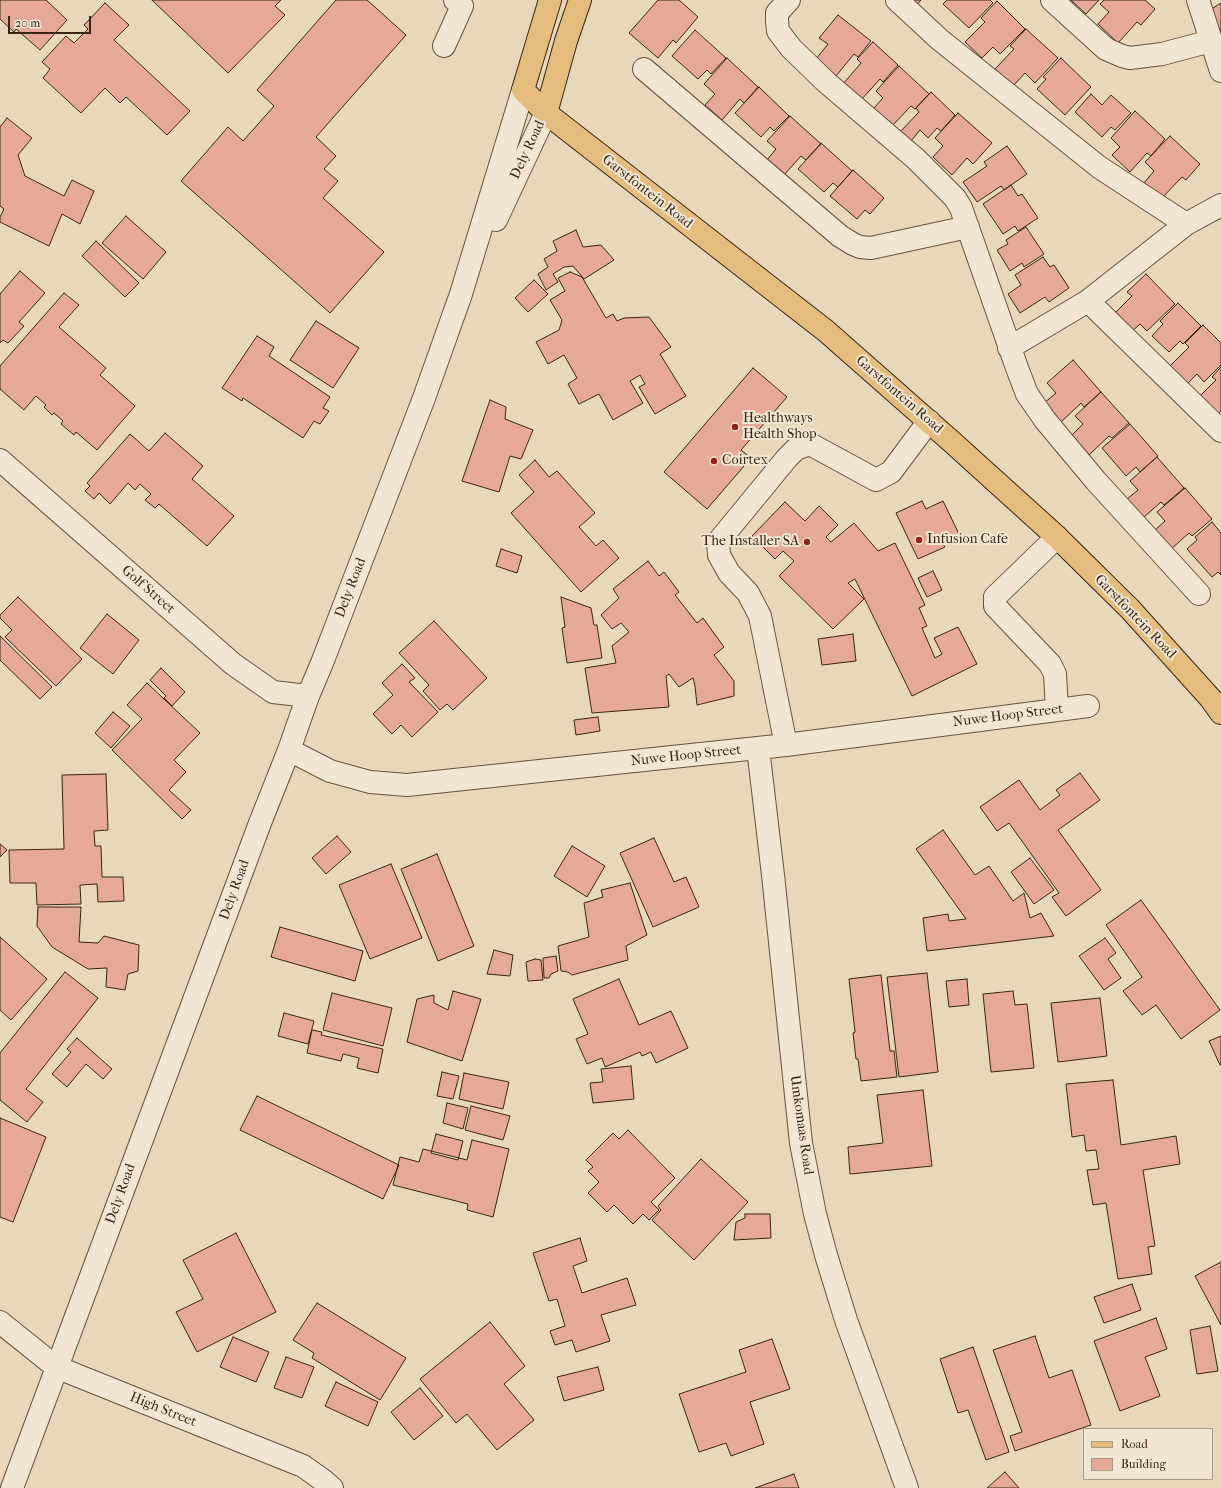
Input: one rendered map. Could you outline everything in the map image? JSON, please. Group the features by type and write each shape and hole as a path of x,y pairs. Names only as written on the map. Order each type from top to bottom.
{"main road":[{"name":"Dely Road","path":"523,90 550,0"},
{"name":"Dely Road","path":"546,113 566,40 580,0"},
{"name":"Garstfontein Road","path":"523,90 546,113 826,331 929,421 1057,537 1130,609 1218,703"}],"street":[{"path":"789,0 777,13 776,21 778,31 791,48 826,82 916,159 955,198 961,208 968,227 1027,394 1044,420 1096,481 1199,594"},
{"path":"897,0 938,39 1099,167 1186,224"},
{"path":"1052,0 1106,49 1126,57 1144,57 1162,54 1211,41"},
{"path":"1198,0 1221,71"},
{"path":"444,46 459,3"},
{"path":"644,70 852,244 860,247 871,248 968,227"},
{"name":"Dely Road","path":"12,1488 260,823 410,434 461,294 523,90"},
{"name":"Dely Road","path":"461,294 546,113"},
{"path":"1010,348 1088,301 1186,224 1221,204"},
{"path":"1088,301 1221,431"},
{"path":"786,745 760,616 748,593 728,573 719,555 718,542 796,449 810,444 876,480 892,472 929,421"},
{"name":"Golf Street","path":"0,460 233,664 273,692 308,696"},
{"path":"1057,537 995,597 995,606 1050,664 1055,674 1057,710"},
{"name":"Nuwe Hoop Street","path":"289,750 330,772 370,782 407,785 786,745 1088,706"},
{"name":"Umkomaas Road","path":"758,748 800,1135 807,1171 826,1256 846,1320 907,1488"},
{"name":"High Street","path":"0,1322 56,1367 303,1466 332,1488"}],"building":[{"path":"0,0 46,0 67,20 40,50 16,29 14,32 0,19"},
{"path":"152,0 281,0 275,6 285,15 228,73"},
{"path":"336,0 367,0 406,35 316,137 336,156 324,169 338,181 323,198 384,252 330,313 181,181 228,127 243,141 274,106 257,90"},
{"path":"658,0 679,0 698,17 676,43 673,40 658,58 629,33"},
{"path":"909,0 921,0 916,6"},
{"path":"947,0 990,0 993,3 969,28 943,4"},
{"path":"1071,0 1099,0 1086,14"},
{"path":"1104,0 1145,0 1155,9 1141,25 1137,22 1118,43 1098,24 1109,12 1100,4"},
{"path":"997,1 1025,29 1000,54 993,47 982,58 965,42 985,22 981,18"},
{"path":"105,3 129,25 114,40 190,111 167,135 126,97 120,103 105,88 81,113 43,78 50,69 42,62 66,36 74,43 88,29 84,25"},
{"path":"1221,3 1221,31 1207,12"},
{"path":"838,15 871,41 858,57 854,54 836,76 816,59 828,44 819,38"},
{"path":"1026,29 1058,58 1035,83 1025,73 1013,86 995,69 1014,49 1010,46"},
{"path":"695,30 726,58 711,74 707,70 698,79 672,56"},
{"path":"873,42 898,65 883,82 880,79 861,100 843,84 861,63 857,59"},
{"path":"727,58 758,87 744,103 740,99 722,120 705,105 715,94 704,84"},
{"path":"1061,58 1091,87 1065,115 1037,89 1046,79 1043,77"},
{"path":"899,66 929,94 915,109 911,106 892,126 873,109 883,98 876,91"},
{"path":"759,87 789,116 774,131 770,127 761,137 735,113"},
{"path":"931,92 955,115 941,131 937,128 928,138 920,130 910,142 900,132 919,112 916,108"},
{"path":"1091,94 1102,105 1111,95 1131,113 1115,130 1111,127 1102,137 1075,112"},
{"path":"1135,111 1165,139 1151,156 1147,153 1130,172 1112,155 1120,147 1111,138"},
{"path":"958,113 992,143 973,164 967,158 952,175 933,157 943,146 935,138"},
{"path":"790,116 821,144 806,160 801,156 783,176 766,161 776,149 767,141"},
{"path":"7,118 32,138 18,155 25,176 64,196 72,180 94,191 80,224 62,214 49,246 0,222 0,217 4,209 0,206 0,127"},
{"path":"1170,136 1200,164 1186,180 1182,177 1161,199 1144,183 1154,171 1145,162"},
{"path":"821,143 852,171 838,187 833,183 824,192 798,169"},
{"path":"1007,146 1027,174 1004,190 1001,186 977,202 963,182 987,166 984,162"},
{"path":"853,170 884,198 870,214 865,210 857,219 830,196"},
{"path":"1011,185 1018,196 1022,194 1038,218 1018,231 1015,226 1003,234 983,204"},
{"path":"126,216 166,252 143,279 102,243"},
{"path":"1026,227 1044,254 1024,267 1022,263 1010,271 997,250 1008,244 1006,240"},
{"path":"576,230 583,247 601,245 614,260 584,279 573,266 564,267 553,274 558,282 546,290 538,274 548,267 544,259 557,251 553,241"},
{"path":"96,241 139,283 125,297 82,256"},
{"path":"1043,257 1050,267 1054,265 1069,288 1049,302 1045,297 1020,313 1008,294 1021,285 1015,275"},
{"path":"20,271 45,293 19,322 24,326 8,343 3,340 0,343 0,294"},
{"path":"570,272 582,277 606,318 613,314 617,321 624,318 649,317 671,347 660,354 686,396 655,414 639,387 645,384 640,375 630,381 643,403 613,420 599,394 579,404 568,384 577,378 564,355 548,364 536,342 559,330 562,320 550,300 565,291 558,278"},
{"path":"1146,274 1175,304 1147,331 1140,324 1130,333 1113,315 1132,296 1127,292"},
{"path":"534,280 548,294 528,312 515,298"},
{"path":"64,293 79,305 59,327 106,368 100,375 135,406 97,450 76,432 74,435 61,424 63,421 54,413 52,415 44,407 46,405 36,396 24,410 0,389 0,366"},
{"path":"1178,303 1201,326 1183,344 1180,341 1169,352 1152,336 1163,324 1160,321"},
{"path":"316,321 359,348 333,388 290,360"},
{"path":"1203,325 1221,343 1221,365 1204,382 1197,374 1187,384 1170,366 1189,347 1185,343"},
{"path":"257,336 274,347 269,356 330,397 323,408 329,411 320,424 314,421 303,438 243,398 242,401 222,388"},
{"path":"1073,360 1101,392 1084,407 1081,403 1060,423 1043,404 1056,393 1047,383"},
{"path":"1221,367 1221,411 1215,417 1197,399 1216,380 1212,377"},
{"path":"753,368 787,397 741,450 751,458 707,509 664,472"},
{"path":"1101,392 1129,423 1112,438 1109,436 1089,455 1072,435 1083,424 1075,416"},
{"path":"490,400 506,407 505,419 533,430 521,459 510,456 499,492 462,481"},
{"path":"1130,424 1158,456 1140,472 1136,467 1126,476 1102,448"},
{"path":"165,433 203,466 192,479 234,516 207,546 159,504 155,508 145,500 151,494 140,484 135,490 128,483 110,504 99,493 94,499 85,491 90,486 87,483 130,434 149,451"},
{"path":"1157,457 1184,488 1164,505 1161,502 1143,518 1127,499 1138,490 1130,481"},
{"path":"535,460 549,477 557,471 595,513 579,527 596,546 603,540 619,558 581,592 511,513 534,492 519,475"},
{"path":"1185,488 1212,519 1192,536 1189,533 1170,550 1154,531 1165,521 1157,512"},
{"path":"922,501 926,509 943,501 960,536 943,544 945,547 918,559 896,513"},
{"path":"785,502 805,521 819,506 838,525 826,537 831,542 854,523 878,551 895,543 925,605 919,608 927,626 922,628 935,658 942,654 934,638 958,627 977,664 912,696 855,579 848,583 864,599 833,629 779,576 794,561 783,551 775,559 752,536"},
{"path":"1212,522 1221,533 1221,575 1218,572 1212,577 1187,549 1197,540 1195,537"},
{"path":"501,549 522,556 517,573 496,566"},
{"path":"648,561 659,576 664,572 679,592 675,595 697,623 703,618 724,647 714,655 734,681 734,696 697,705 693,678 679,687 669,674 666,676 669,707 592,713 585,668 616,663 612,646 629,632 621,623 612,629 601,615 619,598 613,589"},
{"path":"933,571 942,590 927,597 918,578"},
{"path":"18,597 82,659 56,686 5,637 12,630 0,618 0,615"},
{"path":"561,597 591,608 594,625 597,625 602,658 567,663 562,628 565,627"},
{"path":"107,614 139,640 113,674 80,648"},
{"path":"434,621 487,678 453,710 447,704 440,710 423,691 429,685 399,653"},
{"path":"853,634 856,661 822,665 818,639"},
{"path":"0,636 52,687 40,699 0,660"},
{"path":"402,664 415,678 409,682 438,712 412,737 401,725 392,734 373,714 393,695 382,683"},
{"path":"161,668 185,692 172,706 164,698 166,696 150,680"},
{"path":"147,683 200,733 174,760 186,772 169,790 191,810 182,819 112,750 142,719 127,705"},
{"path":"113,712 130,726 111,748 95,733"},
{"path":"598,717 600,731 576,735 574,720"},
{"path":"1080,773 1100,800 1058,830 1101,890 1066,916 1052,897 1059,893 1009,823 997,831 980,807 1019,780 1040,810 1060,795 1056,790"},
{"path":"106,774 108,830 94,831 95,846 101,846 102,877 123,877 124,901 98,902 97,884 80,885 81,904 37,905 36,883 10,883 9,850 64,849 62,775"},
{"path":"943,830 975,875 989,866 1013,901 1024,893 1030,918 1041,913 1054,936 927,951 923,918 948,914 949,921 966,919 916,849"},
{"path":"337,836 351,852 326,874 312,858"},
{"path":"654,838 674,882 686,877 699,907 653,927 620,853"},
{"path":"0,844 7,850 0,857"},
{"path":"572,846 605,866 587,897 554,876"},
{"path":"437,854 474,946 438,961 401,869"},
{"path":"1030,858 1054,890 1034,904 1011,872"},
{"path":"391,864 422,938 370,959 339,885"},
{"path":"630,883 647,935 626,946 628,960 572,975 568,972 561,971 558,946 589,937 584,903 603,897 601,890"},
{"path":"1141,900 1220,1010 1181,1039 1156,1005 1142,1015 1123,991 1142,977 1106,925"},
{"path":"38,907 81,907 79,942 98,943 104,936 139,945 138,971 128,974 125,990 106,987 107,968 88,969 52,947 37,926"},
{"path":"280,927 363,951 355,981 271,957"},
{"path":"0,937 47,979 11,1020 0,1010"},
{"path":"1105,938 1116,953 1108,959 1121,978 1104,990 1079,956"},
{"path":"494,950 513,955 510,976 487,974"},
{"path":"556,956 558,971 551,974 549,978 544,978 543,958"},
{"path":"535,959 541,960 543,980 528,981 526,962"},
{"path":"65,972 98,998 26,1089 43,1102 27,1122 0,1100 0,1053"},
{"path":"927,973 938,1072 899,1077 887,977"},
{"path":"881,975 890,1051 894,1051 897,1077 861,1081 858,1059 856,1059 853,1033 855,1032 849,979"},
{"path":"619,979 639,1025 671,1011 688,1048 656,1063 651,1052 642,1056 640,1052 605,1067 602,1058 587,1064 576,1039 588,1034 573,999"},
{"path":"967,979 969,1005 949,1007 946,981"},
{"path":"453,991 481,999 462,1061 407,1042 417,999 434,995 434,1003 448,1010"},
{"path":"1013,991 1015,1005 1027,1004 1034,1068 991,1072 983,994"},
{"path":"332,993 392,1008 383,1046 323,1030"},
{"path":"1100,998 1107,1056 1058,1062 1051,1003"},
{"path":"284,1013 314,1021 308,1044 278,1036"},
{"path":"312,1030 322,1032 321,1035 383,1049 378,1073 357,1068 359,1058 343,1054 341,1061 307,1053"},
{"path":"1221,1036 1221,1065 1220,1065 1209,1041"},
{"path":"77,1038 112,1069 103,1079 86,1064 67,1087 52,1074 71,1052 67,1049"},
{"path":"631,1066 634,1099 593,1103 590,1083 603,1082 601,1069"},
{"path":"442,1072 459,1076 453,1099 437,1096"},
{"path":"464,1073 509,1082 503,1109 459,1099"},
{"path":"1113,1080 1121,1145 1176,1136 1180,1164 1143,1170 1155,1246 1148,1247 1152,1274 1118,1279 1106,1203 1093,1205 1087,1170 1099,1169 1096,1150 1086,1151 1084,1135 1072,1137 1066,1084"},
{"path":"923,1090 932,1166 850,1174 848,1147 883,1143 877,1095"},
{"path":"257,1096 399,1165 383,1199 240,1130"},
{"path":"447,1103 468,1108 463,1129 443,1123"},
{"path":"471,1106 510,1116 503,1140 465,1130"},
{"path":"0,1118 46,1137 13,1222 0,1217"},
{"path":"628,1130 675,1178 651,1202 659,1210 649,1220 643,1214 633,1224 614,1205 607,1212 588,1193 599,1182 588,1171 593,1167 586,1160 613,1133 619,1139"},
{"path":"436,1134 463,1141 458,1160 431,1153"},
{"path":"472,1140 509,1149 493,1217 467,1210 468,1204 393,1185 400,1157 419,1162 423,1149 467,1160"},
{"path":"701,1159 748,1202 694,1260 652,1220 661,1210 658,1206"},
{"path":"745,1214 770,1214 771,1238 734,1240 736,1222 745,1218"},
{"path":"236,1233 276,1312 197,1352 176,1312 203,1299 183,1260"},
{"path":"580,1238 587,1261 573,1266 582,1293 627,1278 636,1305 601,1315 610,1341 576,1352 572,1340 555,1345 550,1331 565,1326 557,1299 549,1301 533,1253"},
{"path":"1221,1262 1221,1325 1195,1276"},
{"path":"1132,1284 1141,1310 1104,1323 1094,1297"},
{"path":"317,1303 406,1358 380,1400 312,1358 314,1353 293,1340"},
{"path":"1156,1318 1167,1349 1145,1357 1160,1396 1120,1411 1094,1341"},
{"path":"490,1322 525,1366 504,1384 534,1420 497,1450 467,1414 456,1423 420,1379"},
{"path":"1210,1326 1218,1371 1197,1374 1190,1330"},
{"path":"1035,1336 1049,1378 1072,1370 1091,1425 1015,1451 1010,1436 1022,1432 993,1350"},
{"path":"233,1337 269,1352 256,1382 220,1367"},
{"path":"772,1339 790,1389 750,1402 764,1444 731,1456 726,1443 699,1452 679,1394 746,1372 739,1350"},
{"path":"973,1347 1009,1452 986,1460 968,1410 958,1413 940,1359"},
{"path":"286,1357 314,1367 302,1398 274,1388"},
{"path":"598,1367 604,1390 564,1401 557,1377"},
{"path":"336,1382 378,1402 368,1426 325,1406"},
{"path":"420,1388 443,1416 414,1440 391,1412"},
{"path":"1005,1472 1019,1488 987,1488"},
{"path":"794,1474 799,1488 755,1488"}],"place":[{"name":"Healthways Health Shop","path":"735,427"},
{"name":"Coirtex","path":"714,461"},
{"name":"Infusion Cafe","path":"919,540"},
{"name":"The Installer SA","path":"807,542"}]}
